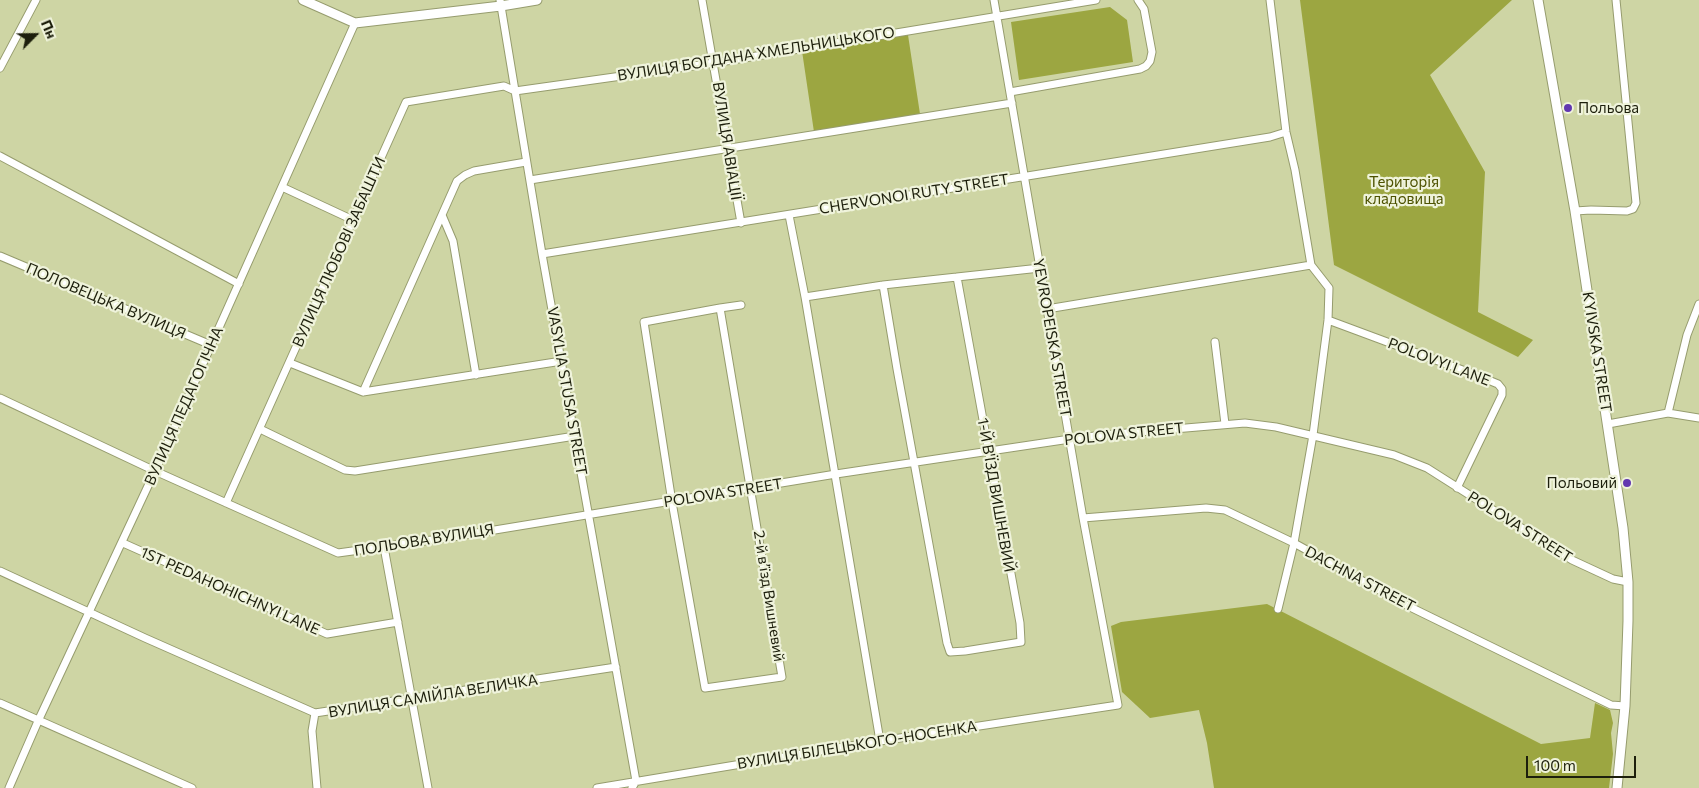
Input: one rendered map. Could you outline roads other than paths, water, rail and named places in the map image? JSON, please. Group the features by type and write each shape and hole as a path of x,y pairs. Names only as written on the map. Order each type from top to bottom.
{"street":[{"path":"0,68 36,0"},
{"path":"303,0 355,23 500,3 537,0"},
{"name":"ВУЛИЦЯ АВІАЦІЇ","path":"702,0 741,223"},
{"name":"YEVROPEISKA STREET","path":"994,0 1083,518 1118,705"},
{"name":"ВУЛИЦЯ БОГДАНА ХМЕЛЬНИЦЬКОГО","path":"515,91 714,63 1096,0"},
{"path":"1010,92 1140,69 1146,66 1150,61 1152,52 1144,9 1138,0"},
{"path":"1270,0 1286,132 1295,170 1311,265 1329,288 1328,320 1314,436 1294,543 1278,609"},
{"name":"KYIVSKA STREET","path":"1538,0 1575,211 1623,528 1628,582 1625,706 1617,788"},
{"path":"1575,211 1627,211 1633,209 1636,203 1616,0"},
{"name":"VASYLIA STUSA STREET","path":"500,3 542,254 616,667 634,785"},
{"name":"ВУЛИЦЯ ПЕДАГОГІЧНА","path":"9,788 39,719 155,471 355,23"},
{"name":"ВУЛИЦЯ ЛЮБОВІ ЗАБАШТИ","path":"226,503 406,102 504,86 515,91"},
{"path":"530,180 1012,103"},
{"name":"CHERVONOI RUTY STREET","path":"542,254 741,223 1024,175 1270,137 1286,132"},
{"path":"0,156 239,284"},
{"path":"363,392 457,181 474,171 526,162"},
{"path":"282,187 353,220"},
{"path":"442,215 453,241 476,376"},
{"path":"789,215 836,474 880,741"},
{"name":"ПОЛОВЕЦЬКА ВУЛИЦЯ","path":"0,256 211,346"},
{"path":"1047,309 1311,265"},
{"path":"805,297 883,285 1040,268"},
{"name":"1-Й В'ЇЗД ВИШНЕВИЙ","path":"915,463 950,652 1022,642 957,277"},
{"path":"883,285 915,463"},
{"path":"1668,413 1687,335 1699,304"},
{"path":"672,502 644,322 742,305"},
{"path":"720,308 751,488"},
{"name":"POLOVYI LANE","path":"1328,320 1476,375 1498,384 1502,389 1502,395 1457,488"},
{"path":"1215,342 1225,424"},
{"path":"290,363 363,392 562,362"},
{"name":"ПОЛЬОВА ВУЛИЦЯ","path":"0,398 155,471 338,553 589,514"},
{"path":"1608,424 1668,413 1699,418"},
{"name":"POLOVA STREET","path":"589,514 836,474 1070,440 1245,423 1276,427 1394,455 1427,468 1572,560 1613,579 1628,582"},
{"path":"260,430 344,470 355,471 575,436"},
{"name":"2-й вʼїзд Вишневий","path":"672,502 705,688 782,677 751,488"},
{"name":"DACHNA STREET","path":"1083,518 1206,508 1225,510 1294,543 1408,606 1611,705 1625,706"},
{"name":"1ST PEDAHOHICHNYI LANE","path":"122,543 327,634 398,622"},
{"path":"384,547 428,788"},
{"name":"ВУЛИЦЯ САМІЙЛА ВЕЛИЧКА","path":"0,571 315,714 616,667"},
{"path":"0,703 192,788"},
{"name":"ВУЛИЦЯ БІЛЕЦЬКОГО-НОСЕНКА","path":"597,788 634,785 880,741 1118,705"},
{"path":"315,714 312,731 316,788"}],"place":[{"name":"Польова","path":"1568,108"},
{"name":"Польовий","path":"1627,483"}],"park label":[{"name":"Територія кладовища","path":"1404,190"}]}
